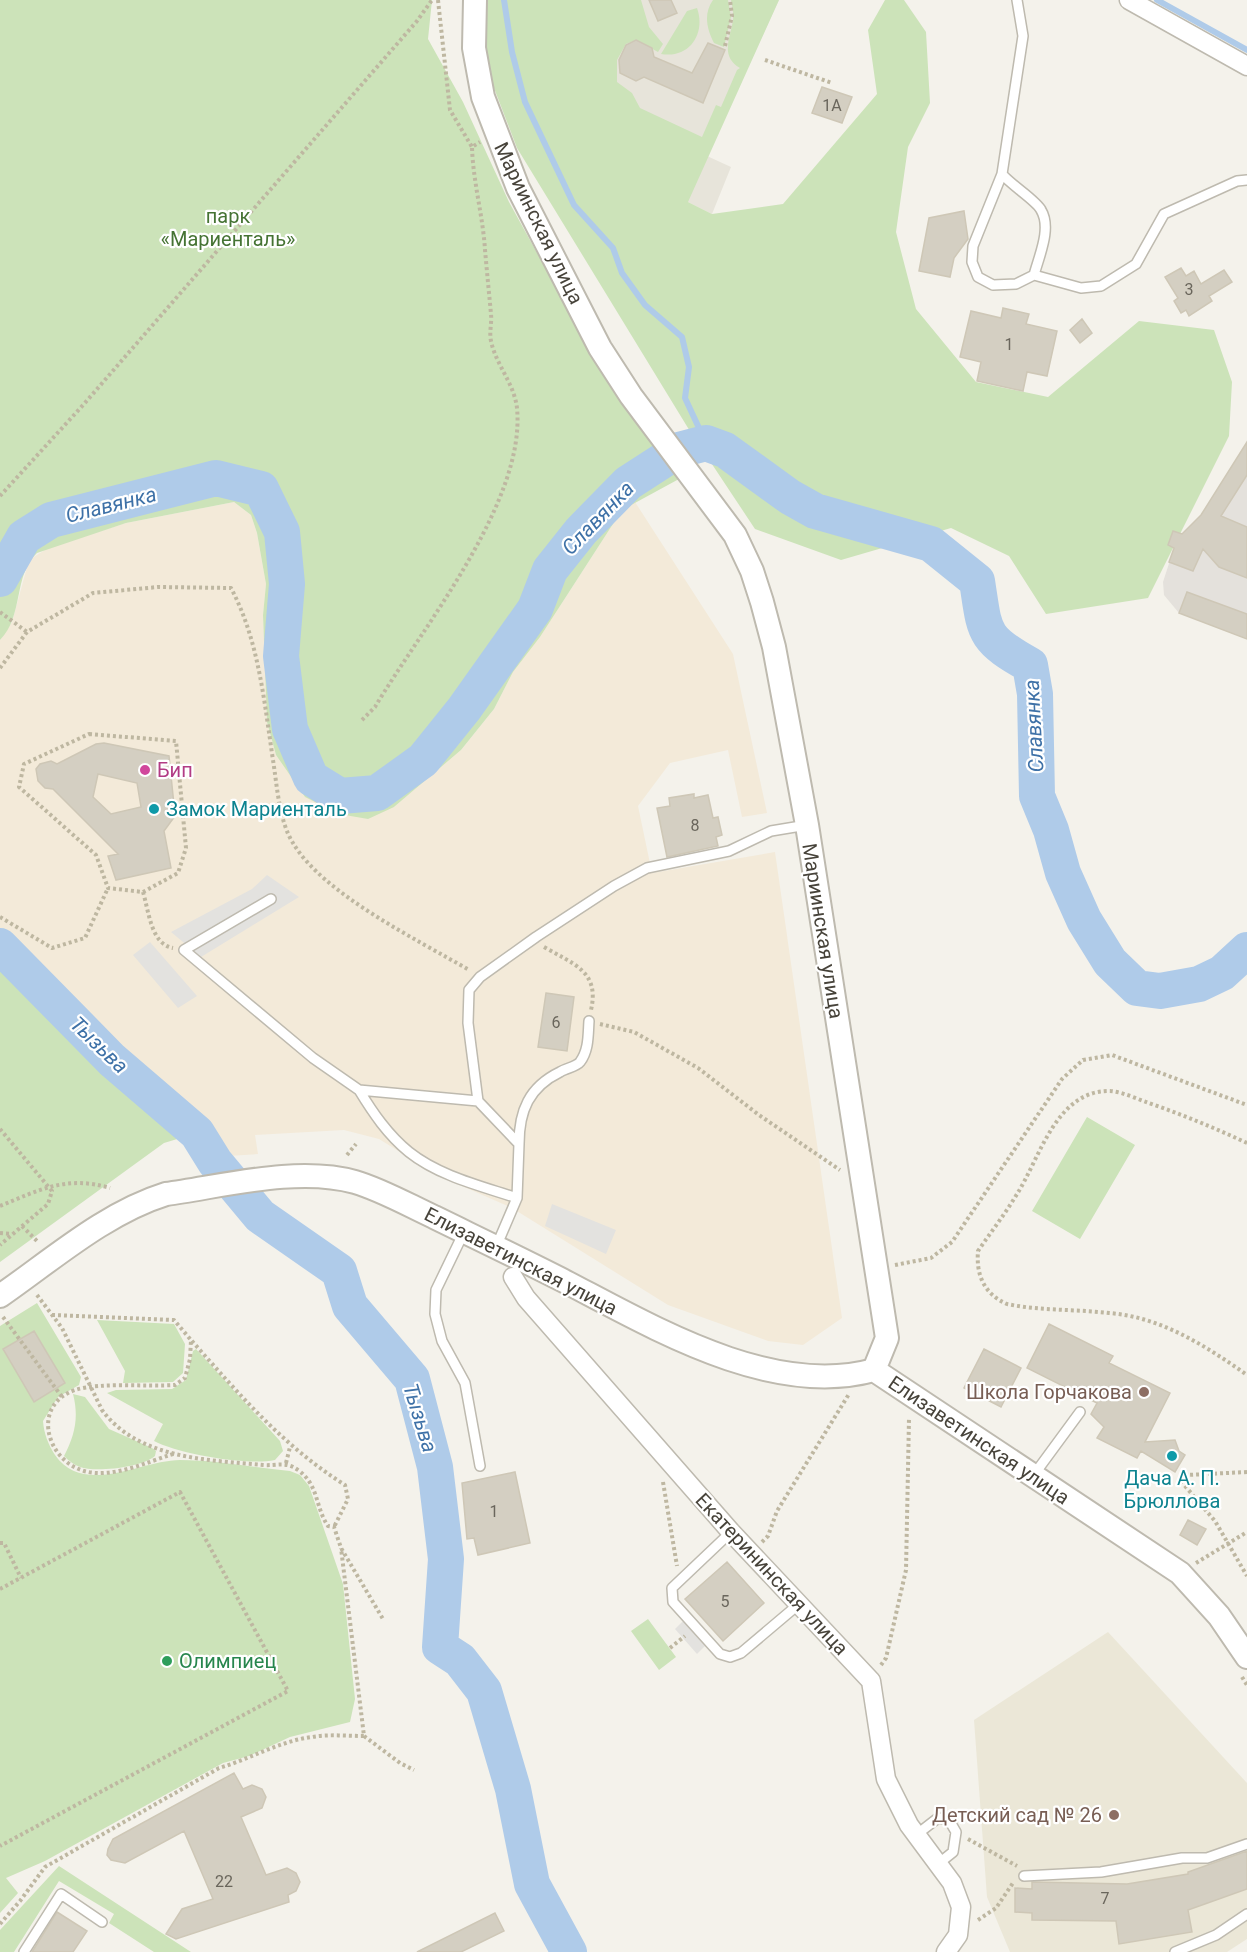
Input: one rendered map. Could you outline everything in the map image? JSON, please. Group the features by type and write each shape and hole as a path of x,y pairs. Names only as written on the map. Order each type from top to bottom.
{"street":[{"name":"Мариинская улица","path":"475,0 474,48 483,98 518,188 600,348 712,502 744,553 762,602 774,647 807,825 887,1338 866,1373"},
{"path":"1129,0 1247,66"},
{"name":"Елизаветинская улица","path":"2,1307 114,1217 148,1200 166,1194 299,1176 354,1182 496,1246 661,1332 754,1366 790,1376 824,1379 866,1373 1033,1476 1180,1573 1219,1616 1247,1657"},
{"name":"Екатерининская улица","path":"513,1277 526,1298 731,1532 872,1681"},
{"path":"872,1681 886,1779 916,1834 952,1883 961,1913 958,1935 946,1952"}],"lane":[{"path":"1017,0 1023,36 1002,174 973,246 972,262 978,276 993,285 1016,284 1034,275 1081,288 1101,286 1136,264 1164,214 1237,181 1247,180"},
{"path":"1002,174 1014,188 1041,208 1046,226 1034,275"},
{"path":"519,1144 478,1101 468,1023 469,990 480,977 614,886 647,868 729,851 771,831 807,825"},
{"path":"271,899 184,950 313,1058 359,1090 379,1120 410,1154 441,1171 517,1198"},
{"path":"496,1246 517,1198 519,1121 526,1102 546,1078 579,1064 587,1050 589,1021"},
{"path":"359,1090 478,1101"},
{"path":"464,1232 436,1290 435,1314 442,1341 465,1383 480,1466"},
{"path":"1033,1476 1080,1412"},
{"path":"731,1532 672,1588 673,1602 720,1654 730,1657 741,1653 799,1604"},
{"path":"916,1834 938,1818 950,1820 956,1832 953,1852 938,1864"},
{"path":"1026,1876 1101,1872 1182,1858 1207,1858 1247,1844"},
{"path":"24,1952 62,1894 102,1922"},
{"path":"1174,1952 1216,1935 1247,1914"}],"path":[{"path":"0,496 84,404 368,74 405,35 432,0"},
{"path":"362,720 375,707 438,612 484,530 507,481 511,467 517,409 514,394 490,339 485,248 474,179 472,147 450,110 438,0"},
{"path":"725,46 732,16 730,0"},
{"path":"765,60 832,83"},
{"path":"472,147 481,142 490,120"},
{"path":"0,668 27,632 93,593 158,587 231,588 246,616 257,661 276,780 292,843 309,865 342,892 480,977"},
{"path":"0,612 27,632"},
{"path":"0,916 52,948 85,938 108,888 96,855 19,787 24,764 89,734 176,741 186,848 178,873 143,892 108,888"},
{"path":"143,892 158,940"},
{"path":"532,940 586,975 593,986 589,1021 634,1032 698,1068 759,1115 863,1185"},
{"path":"876,1268 931,1258 952,1242 1062,1079 1083,1060 1112,1055 1247,1105"},
{"path":"1247,1143 1206,1124 1124,1094 1104,1092 1084,1098 1069,1107 1054,1125 1018,1193 978,1251 977,1259 983,1286 997,1299 1007,1304 1112,1313 1152,1323 1202,1343 1247,1375"},
{"path":"0,1129 49,1186 52,1195 48,1204 0,1245"},
{"path":"347,1155 356,1144"},
{"path":"0,1206 49,1186 90,1181 110,1188"},
{"path":"22,1226 37,1241"},
{"path":"0,1233 13,1234"},
{"path":"37,1295 62,1328 91,1387 111,1421 133,1436 184,1458 269,1466 286,1463 299,1470 313,1485 322,1517 327,1526 334,1527"},
{"path":"2,1307 62,1397"},
{"path":"52,1315 174,1320 257,1415 291,1447 345,1485 348,1499 334,1527 341,1548 364,1736"},
{"path":"173,1454 117,1471 85,1471 71,1466 61,1457 48,1434 47,1420 62,1397 91,1387 175,1385 185,1378 190,1359 190,1340"},
{"path":"751,1554 768,1536 777,1511 850,1393 866,1373"},
{"path":"872,1681 886,1658 906,1570 909,1417"},
{"path":"286,1463 291,1447"},
{"path":"1247,1472 1187,1475 1179,1479 1209,1514 1247,1576"},
{"path":"662,1480 679,1579"},
{"path":"0,1589 180,1492 288,1691 0,1846"},
{"path":"1180,1573 1247,1532"},
{"path":"0,1543 3,1543 21,1578"},
{"path":"341,1548 383,1619"},
{"path":"670,1648 696,1628"},
{"path":"0,1924 45,1867 219,1768 250,1759 284,1743 314,1736 364,1736 400,1763 414,1770"},
{"path":"956,1832 1012,1863 1026,1876 1011,1884 993,1911 978,1920 961,1913"}],"shaded area":[{"path":"609,0 779,0 707,156 731,167 712,214 688,202 577,77"},
{"path":"1247,446 1247,639 1179,613 1164,595 1163,582 1174,548 1173,531 1182,534 1201,515"},
{"path":"234,502 251,515 257,533 266,584 263,615 267,722 276,755 305,797 394,807 461,750 494,709 513,672 540,637 622,510 635,502 733,654 767,813 742,817 728,750 670,763 638,806 652,873 775,852 842,1318 803,1345 768,1341 668,1305 512,1208 439,1176 379,1139 344,1130 255,1135 258,1154 228,1156 179,1106 149,1088 123,1064 75,1007 53,987 15,942 0,931 0,640 12,622 29,560 48,548 126,523"},
{"path":"267,875 299,897 201,957 171,932 252,889"},
{"path":"150,942 197,996 178,1008 133,955"},
{"path":"552,1204 616,1230 606,1254 545,1226"},
{"path":"683,1621 705,1646 697,1654 675,1629"},
{"name":"Детский сад № 26","path":"1108,1632 1247,1783 1247,1939 1227,1952 1010,1952 987,1897 974,1720"}],"green space":[{"name":"парк «Мариенталь»","path":"0,0 432,0 428,39 463,102 509,202 590,349 625,397 654,448 679,479 622,510 540,637 513,672 494,709 461,750 394,807 368,819 339,814 305,797 276,755 267,722 263,615 266,584 257,533 251,515 234,502 126,523 37,553 24,572 13,619 0,640"},
{"path":"487,0 641,0 649,27 663,44 658,52 636,40 626,44 617,60 617,82 632,93 640,108 702,137 716,105 721,107 737,70 740,68 728,53 733,17 731,0 779,0 688,202 712,214 783,204 877,94 868,30 885,0 904,0 926,32 930,103 908,147 896,232 916,309 976,382 1048,397 1139,321 1214,330 1232,382 1229,436 1148,598 1046,614 1009,556 951,528 841,560 755,529 688,428 517,148 489,75 484,36"},
{"path":"713,0 728,0 731,17 724,47 714,43 709,32 707,16"},
{"path":"697,8 699,26 693,42 680,52 661,54 687,11"},
{"path":"0,946 112,1060 197,1133 164,1143 0,1262"},
{"path":"1087,1117 1135,1145 1080,1239 1032,1211"},
{"name":"Олимпиец","path":"37,1303 81,1377 79,1385 58,1397 43,1421 45,1435 55,1455 67,1467 81,1474 114,1473 165,1462 194,1460 290,1471 300,1475 309,1486 343,1584 355,1699 350,1722 290,1737 249,1756 223,1763 45,1861 6,1878 18,1893 0,1913 0,1326","holes":["34,1331 65,1383 34,1401 3,1349"]},
{"path":"97,1320 174,1324 185,1344 183,1373 173,1382 123,1383 125,1371"},
{"path":"196,1349 280,1441 283,1451 275,1460 248,1461 213,1458 165,1446 154,1441 163,1424 107,1393 116,1390 172,1389 186,1380 193,1351"},
{"path":"73,1394 85,1397 109,1429 152,1448 156,1451 155,1456 130,1466 107,1469 87,1469 71,1462 64,1456 75,1426 76,1410"},
{"path":"648,1619 676,1657 659,1670 631,1631"},
{"path":"59,1866 191,1952 154,1952 109,1923 114,1914 59,1881 14,1952 0,1952 0,1930"}],"building":[{"path":"649,0 671,0 677,13 658,21"},
{"path":"636,40 652,48 654,57 692,73 708,43 725,50 703,103 644,77 636,81 620,73 619,60 626,45"},
{"path":"822,87 852,97 842,123 812,113"},
{"path":"964,211 968,239 954,258 950,277 919,271 929,218"},
{"path":"1181,268 1186,276 1194,271 1201,284 1224,270 1232,282 1209,296 1212,301 1189,316 1186,310 1181,313 1174,301 1178,298 1165,277"},
{"path":"1003,308 1029,314 1026,324 1057,331 1047,376 1027,372 1023,391 977,381 981,362 960,357 971,311 1001,318"},
{"path":"1082,319 1092,333 1080,343 1070,330"},
{"path":"1247,442 1247,475 1221,516 1247,527 1247,578 1219,567 1203,549 1193,571 1169,562 1174,548 1168,545 1173,531 1182,534 1201,515"},
{"path":"1187,592 1247,614 1247,639 1179,613"},
{"name":"Замок Мариенталь","path":"104,743 169,756 174,805 178,812 164,831 171,868 116,880 108,856 118,854 53,789 45,788 38,781 36,769 40,764 51,761 57,764 96,744","holes":["98,774 137,783 141,807 111,814 93,797"]},
{"path":"694,794 694,798 708,795 713,818 718,817 722,835 716,837 718,846 667,857 657,808 670,806 669,798"},
{"path":"546,993 574,997 567,1051 538,1047"},
{"name":"Школа Горчакова","path":"1049,1324 1113,1356 1109,1363 1170,1393 1145,1442 1175,1440 1179,1451 1185,1455 1175,1472 1141,1451 1137,1458 1097,1438 1104,1427 1091,1414 1097,1403 1027,1368"},
{"path":"34,1331 65,1383 34,1402 3,1349"},
{"path":"984,1349 1021,1368 1001,1407 964,1388"},
{"path":"515,1472 530,1543 478,1555 474,1538 467,1539 462,1483"},
{"path":"1188,1520 1206,1529 1197,1545 1180,1535"},
{"path":"727,1562 764,1603 723,1641 685,1599"},
{"path":"234,1773 243,1789 252,1785 262,1789 266,1797 262,1808 241,1817 266,1875 287,1868 296,1873 300,1882 296,1891 288,1895 289,1902 176,1939 166,1934 182,1909 213,1899 184,1831 125,1863 111,1860 107,1855 108,1849 113,1839"},
{"path":"1247,1851 1247,1889 1188,1910 1192,1932 1119,1944 1116,1921 1032,1920 1032,1913 1015,1912 1015,1888 1032,1889 1032,1882 1127,1884 1188,1874 1188,1872"},
{"path":"57,1912 87,1931 73,1952 32,1952"},
{"path":"495,1913 504,1931 461,1952 417,1952"}],"waterway":[{"path":"504,0 512,52 525,102 574,205 613,248 622,273 645,305 682,337 689,367 685,398 706,443"},
{"path":"1157,0 1247,50"},
{"name":"Славянка","path":"0,579 24,537 51,520 216,478 261,489 282,532 287,584 281,656 290,729 311,778 340,796 377,793 423,760 464,709 535,609 550,570 581,531 628,483 679,450 706,443 725,450 790,497 815,511 931,544 977,581 984,623 988,632 1002,648 1030,665 1035,694 1037,796 1051,830 1063,873 1084,920 1110,962 1137,988 1160,991 1199,984 1222,973 1247,950"},
{"name":"Тызьва","path":"0,946 112,1060 197,1133 215,1162 260,1216 339,1271 350,1306 412,1379 435,1467 446,1559 440,1647 460,1660 484,1691 513,1789 532,1884 569,1952"}],"place":[{"name":"Бип","path":"145,770"},
{"name":"Замок Мариенталь","path":"154,809"},
{"name":"Школа Горчакова","path":"1144,1392"},
{"name":"Дача А. П. Брюллова","path":"1172,1456"},
{"name":"Олимпиец","path":"167,1661"},
{"name":"Детский сад № 26","path":"1114,1815"}]}
